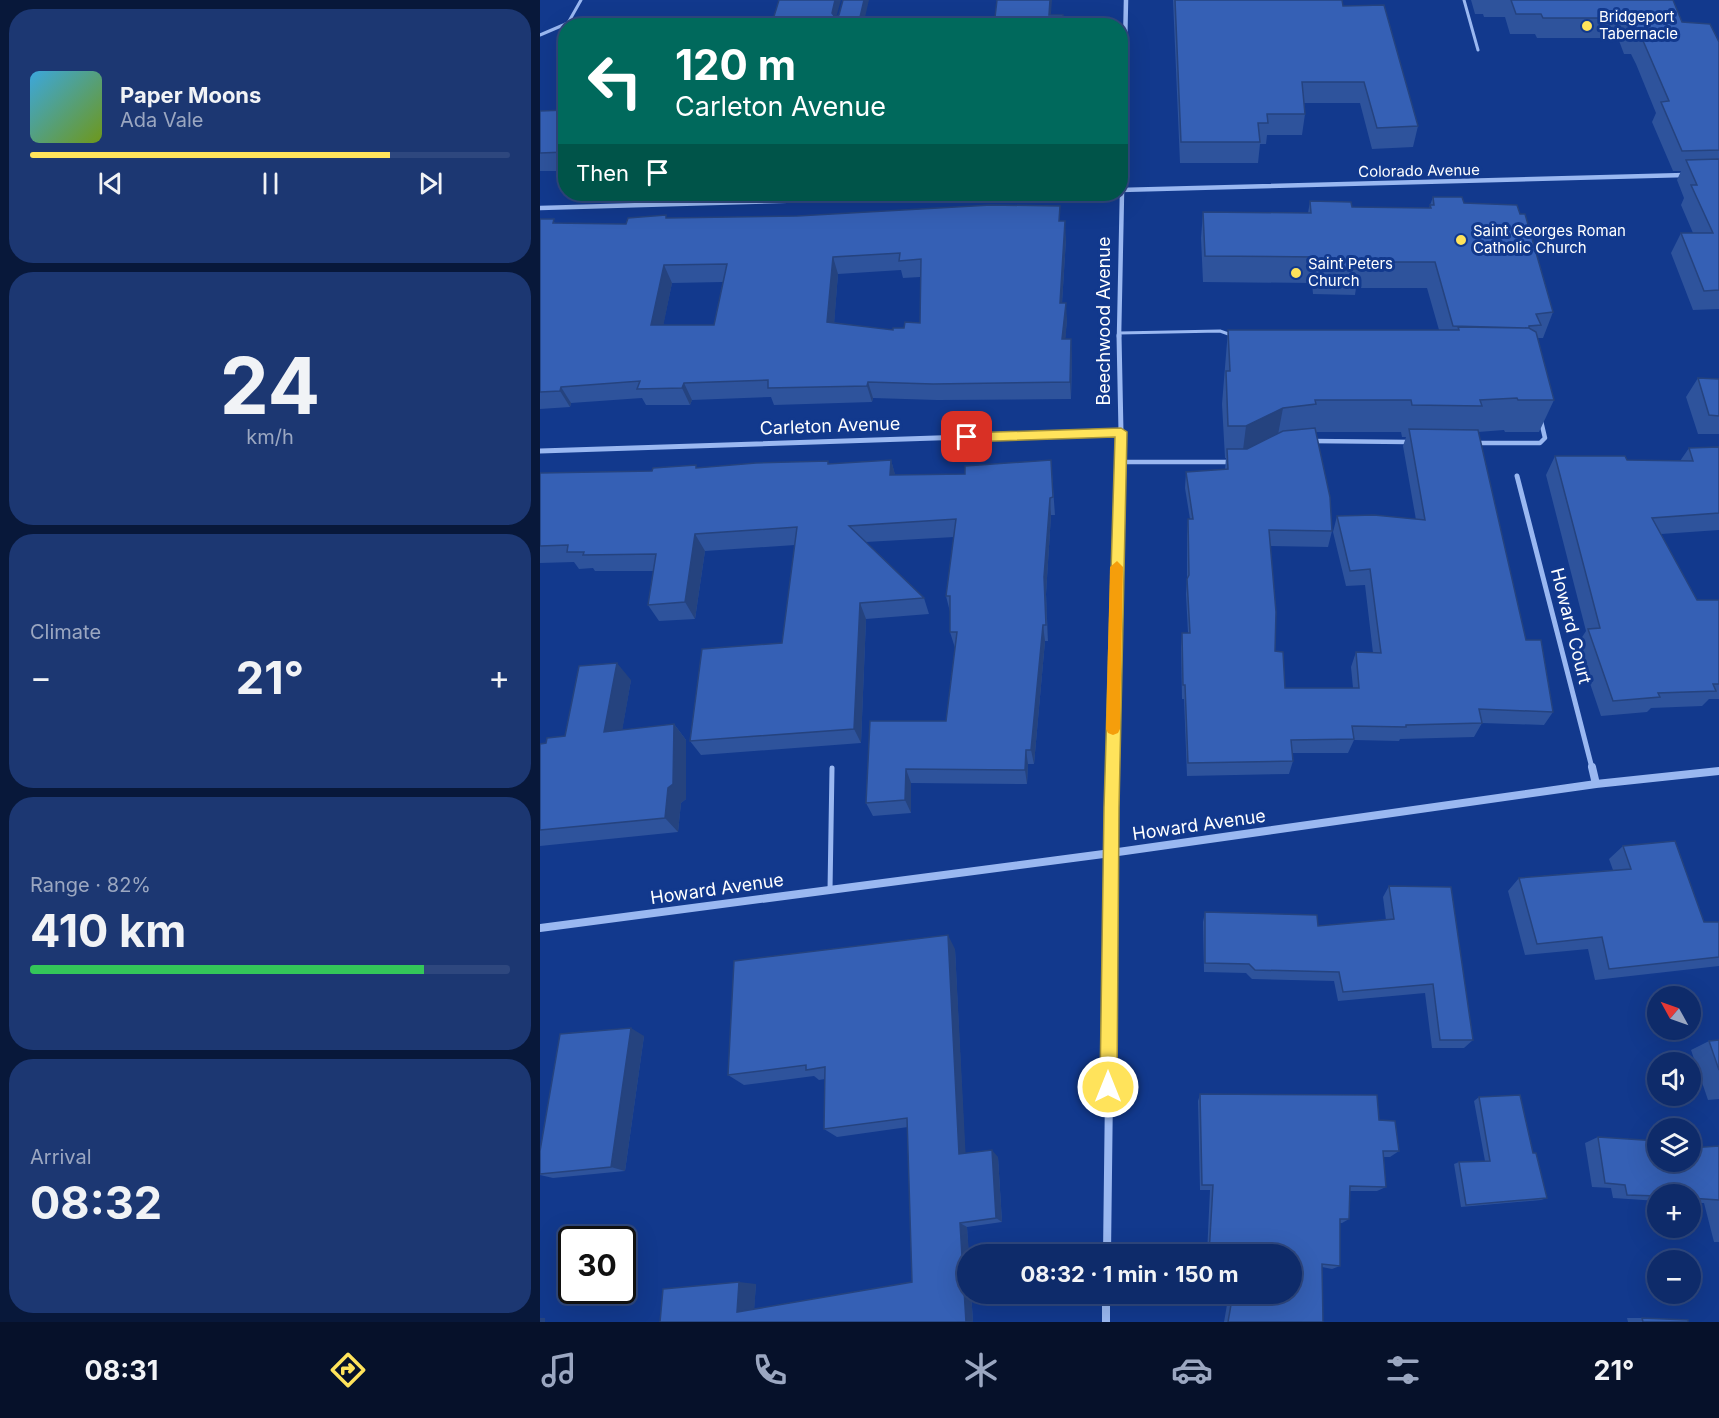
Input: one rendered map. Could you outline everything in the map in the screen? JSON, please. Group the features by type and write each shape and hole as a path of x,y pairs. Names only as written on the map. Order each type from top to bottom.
{"street":[{"name":"Beechwood Avenue","path":"1125,0 1125,18"},
{"name":"Colorado Avenue","path":"1128,190 1697,175"},
{"path":"540,208 778,201"},
{"name":"Beechwood Avenue","path":"1107,1244 1111,853 1121,432 1119,333 1121,201"},
{"name":"Carleton Avenue","path":"540,450 1121,432"},
{"name":"Howard Court","path":"1517,476 1596,784"},
{"name":"Howard Avenue","path":"540,928 1111,853 1596,784 1719,771"},
{"path":"1106,1304 1106,1322"}],"lane":[{"path":"571,18 581,0"},
{"path":"1464,0 1478,50"},
{"path":"540,34 558,27"},
{"path":"1119,333 1220,331 1234,336 1238,346"},
{"path":"1475,443 1540,443 1545,438 1539,416"},
{"path":"1305,441 1418,442"},
{"path":"1119,462 1234,462"},
{"path":"830,890 832,768"}],"building":[{"path":"779,0 835,0 832,13 835,17 839,15 843,0 864,0 860,18 773,18"},
{"path":"997,0 1050,0 1049,15 1063,15 1063,18 995,18"},
{"path":"1175,0 1342,0 1343,6 1384,5 1418,126 1377,128 1364,82 1302,82 1305,114 1267,114 1268,123 1258,123 1260,142 1181,142"},
{"path":"1511,0 1673,0 1682,22 1710,24 1719,42 1719,150 1682,151 1661,102 1669,101 1644,43 1639,34 1632,34 1626,18 1543,18 1541,14 1516,14"},
{"path":"558,110 558,152 540,153 540,111"},
{"path":"1719,159 1719,290 1704,291 1681,233 1713,233 1691,185 1697,185 1686,160"},
{"path":"1433,197 1462,197 1464,203 1517,205 1520,214 1525,214 1553,312 1536,314 1541,325 1529,326 1529,328 1453,326 1435,262 1359,262 1360,269 1318,269 1316,257 1205,256 1203,212 1311,213 1310,201 1351,202 1352,207 1431,208 1430,205 1434,205"},
{"path":"991,205 1060,206 1059,221 1065,221 1060,303 1066,303 1062,339 1071,339 1070,382 933,384 868,382 867,386 768,388 768,380 684,383 682,388 637,389 640,381 561,387 560,391 540,392 540,219 554,219 553,223 626,224 628,218 666,215 666,218 797,216","holes":["900,253 899,261 921,259 920,323 905,322 904,328 893,328 893,330 827,322 833,257","727,264 714,325 651,325 664,265"]},
{"path":"1458,327 1529,328 1536,332 1554,400 1518,400 1517,398 1480,400 1482,406 1412,405 1411,400 1315,400 1316,404 1283,408 1246,426 1228,426 1226,371 1230,371 1228,330 1459,330"},
{"path":"1698,378 1719,379 1719,416 1709,415"},
{"path":"1315,428 1330,497 1332,531 1269,530 1276,612 1275,651 1283,652 1285,688 1359,688 1356,652 1381,653 1370,569 1350,571 1337,516 1374,515 1425,520 1409,429 1478,430 1526,640 1541,640 1553,712 1479,709 1482,723 1406,725 1406,727 1352,726 1354,739 1291,740 1293,761 1188,763 1182,633 1190,633 1187,579 1189,575 1188,519 1193,519 1186,472 1228,469 1227,449 1247,449 1283,431"},
{"path":"1719,447 1719,513 1652,518 1697,600 1719,600 1719,684 1713,684 1716,691 1658,693 1660,697 1613,701 1588,629 1600,628 1555,456 1625,456 1627,460 1693,461 1689,448"},
{"path":"891,460 890,475 965,474 965,466 1051,460 1053,497 1050,498 1044,577 1046,625 1043,625 1031,750 1026,750 1025,770 906,769 905,800 866,803 870,721 946,721 957,632 950,632 950,596 946,596 956,519 849,526 924,598 860,603 854,729 690,741 702,649 782,643 797,527 695,534 685,602 648,605 656,554 583,555 584,552 567,552 568,545 540,546 540,473 652,471 653,468 696,465 696,468 756,463 828,461 828,464"},
{"path":"617,663 604,732 674,724 673,784 668,788 665,818 540,830 540,744 546,743 547,738 565,736 579,666"},
{"path":"1675,841 1704,922 1719,922 1719,957 1609,969 1602,937 1537,944 1519,878 1631,869 1623,846"},
{"path":"1389,886 1451,887 1473,1040 1440,1040 1433,984 1343,992 1339,972 1255,970 1249,964 1205,963 1205,912 1317,915 1318,926 1394,919"},
{"path":"948,935 959,1154 992,1150 996,1218 960,1223 961,1244 957,1244 957,1304 965,1304 966,1322 660,1322 663,1289 739,1282 737,1312 912,1282 907,1118 824,1129 825,1067 806,1070 806,1065 728,1075 734,961"},
{"path":"631,1028 611,1167 540,1174 540,1151 560,1034"},
{"path":"1719,1040 1719,1070 1709,1041"},
{"path":"1200,1094 1377,1095 1379,1120 1395,1121 1399,1151 1383,1151 1386,1187 1350,1186 1349,1219 1340,1219 1340,1266 1322,1264 1323,1322 1228,1322 1231,1304 1302,1304 1302,1244 1210,1244 1213,1185 1202,1185"},
{"path":"1520,1095 1533,1153 1536,1153 1547,1198 1466,1205 1459,1162 1490,1161 1479,1097"},
{"path":"1598,1137 1647,1140 1647,1172 1701,1172 1701,1147 1719,1146 1719,1200 1701,1199 1701,1184 1647,1184 1647,1196 1627,1195 1625,1185 1605,1183"},
{"path":"1642,1318 1688,1320 1688,1322 1643,1322"}],"slow traffic":[{"path":"1113,729 1117,567"}],"place":[{"name":"Bridgeport Tabernacle","path":"1587,26"},
{"name":"Saint Georges Roman Catholic Church","path":"1461,240"},
{"name":"Saint Peters Church","path":"1296,273"}],"route":[{"path":"967,437 1121,432 1108,1087"}]}
